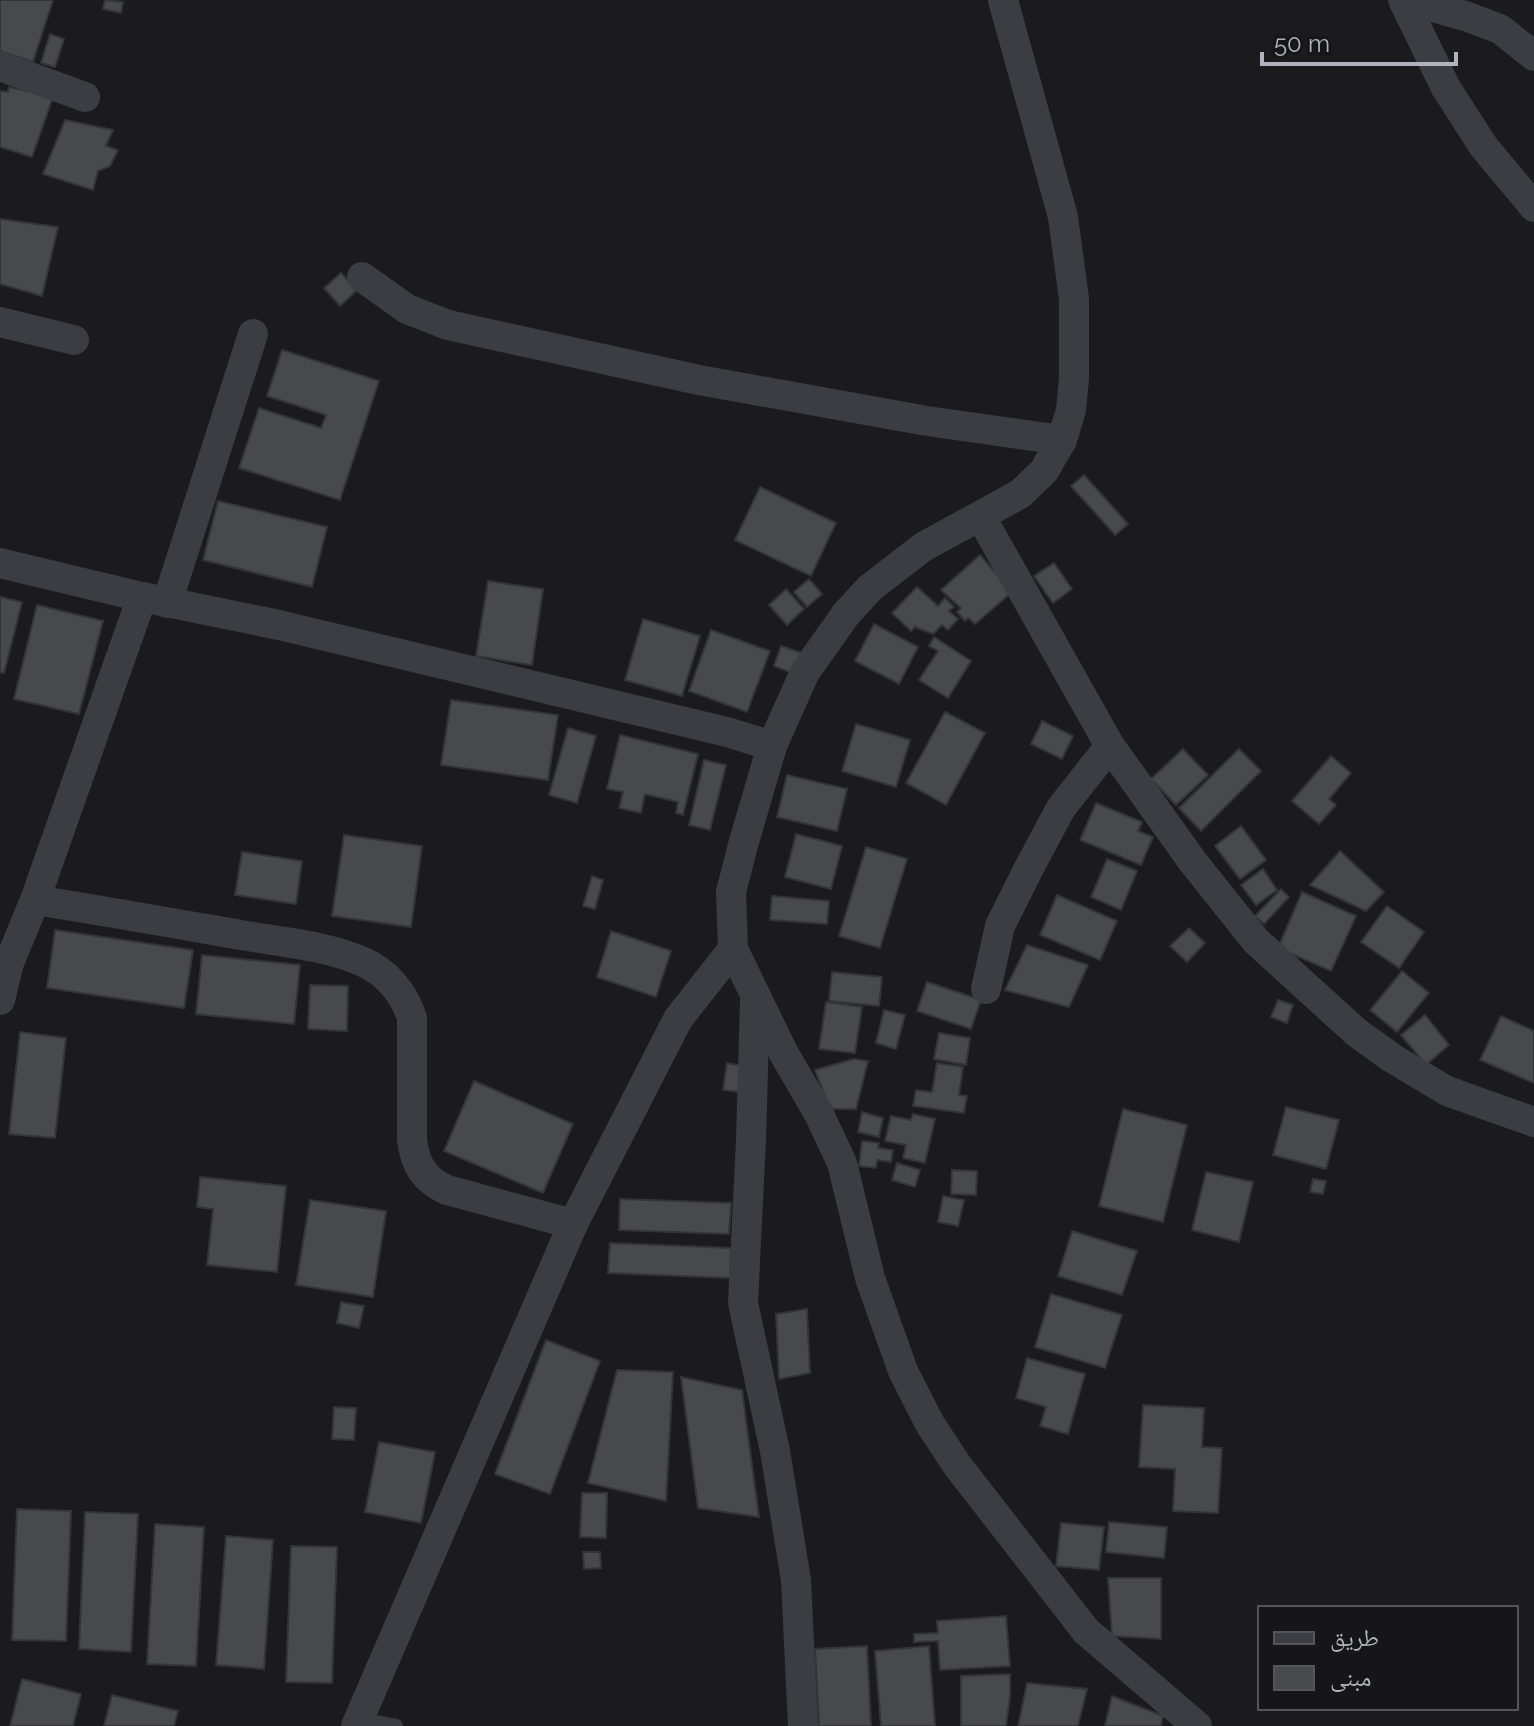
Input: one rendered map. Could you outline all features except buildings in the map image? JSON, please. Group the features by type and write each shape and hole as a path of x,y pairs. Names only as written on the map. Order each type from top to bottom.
{"street":[{"path":"1003,0 1063,217 1074,299 1071,410 1062,440 1034,483 981,517 923,547 870,588 846,614 805,672 772,746 731,892 733,949 842,1163 870,1278 903,1371 930,1424 957,1465 1086,1631 1197,1726"},
{"path":"1406,0 1500,29 1534,56"},
{"path":"1406,0 1446,88 1484,147 1534,207"},
{"path":"0,66 85,97"},
{"path":"362,277 407,309 448,325 699,380 927,421 1062,440"},
{"path":"0,322 74,340"},
{"path":"0,1000 9,963 154,600 253,334"},
{"path":"981,517 1110,746 1193,862 1256,941 1356,1032 1392,1058 1447,1091 1534,1122"},
{"path":"0,563 378,648 727,732 772,746"},
{"path":"986,989 1000,926 1030,866 1061,808 1110,746"},
{"path":"35,900 295,944 364,962 398,988 412,1018 412,1140 415,1159 424,1175 447,1190 573,1224"},
{"path":"358,1722 573,1224 678,1019 733,949"},
{"path":"755,994 743,1303 775,1451 796,1580 803,1726"}],"lane":[{"path":"358,1722 396,1726"}]}
